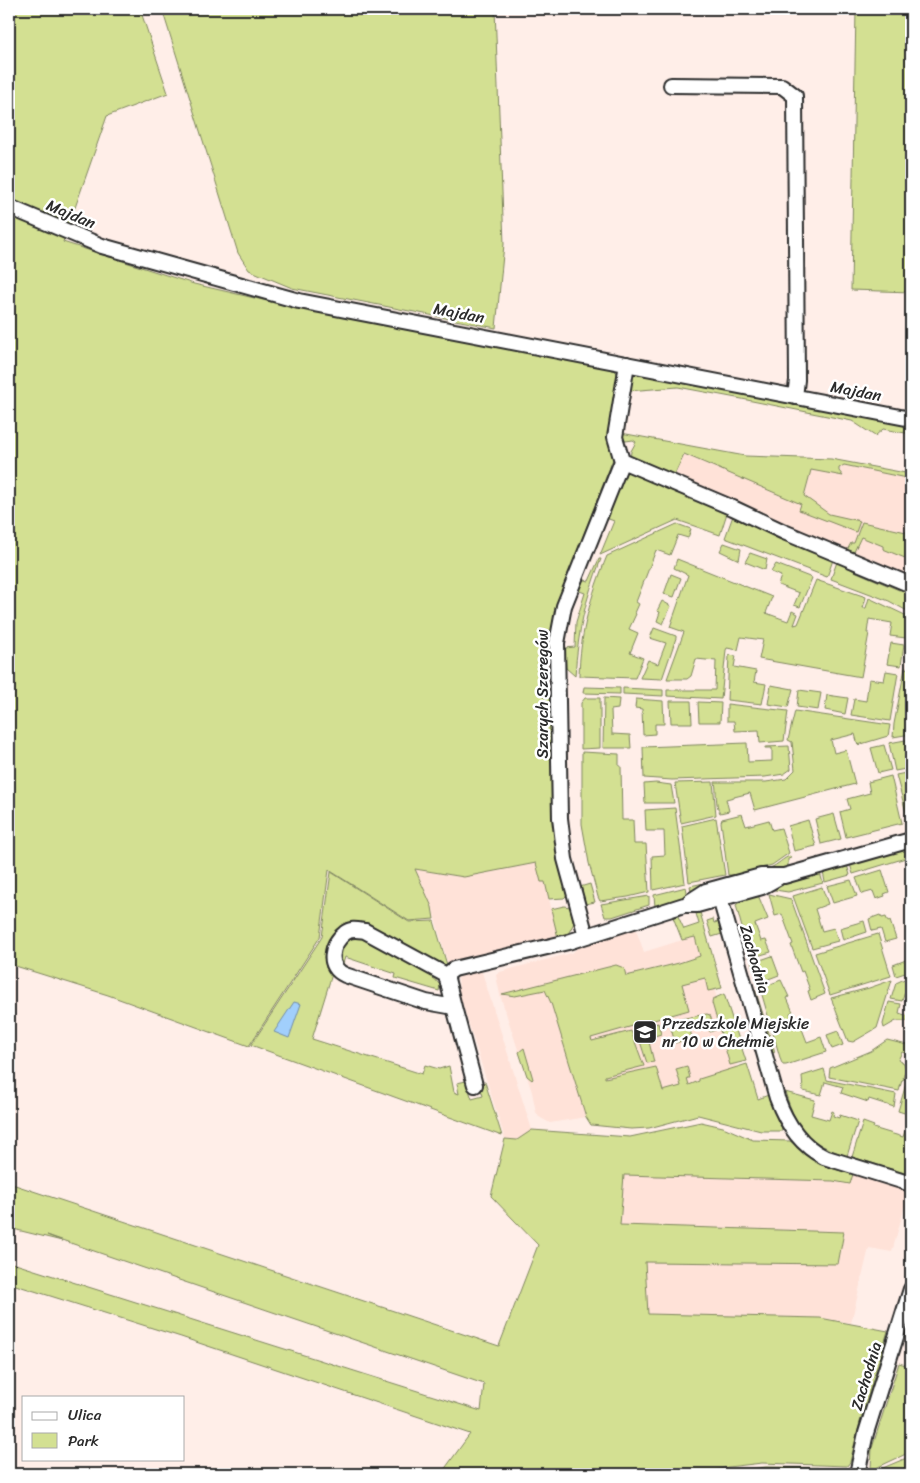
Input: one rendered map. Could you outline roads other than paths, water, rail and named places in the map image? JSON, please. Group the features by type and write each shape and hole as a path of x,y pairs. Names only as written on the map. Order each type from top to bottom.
{"street":[{"path":"671,85 782,86 795,96 797,380 795,397"},
{"name":"Majdan","path":"9,207 102,246 299,301 911,420"},
{"path":"626,364 615,437 622,461 911,585"},
{"name":"Szarych Szeregów","path":"586,936 565,859 560,818 557,643 564,606 622,461"},
{"path":"446,975 454,969 568,942 684,905 706,891 718,893 761,876 778,878 911,840"},
{"name":"Zachodnia","path":"718,893 771,1080 778,1102 789,1125 812,1151 824,1157 911,1184"},
{"path":"454,1007 426,1002 338,972 331,959 335,946 346,932 355,929 364,931 446,975 475,1085"},
{"name":"Zachodnia","path":"856,1474 869,1425 911,1289"}],"water":[{"path":"294,1002 301,1004 289,1038 274,1032"}],"place":[{"name":"Przedszkole Miejskie nr 10 w Chełmie","path":"645,1032"}]}
